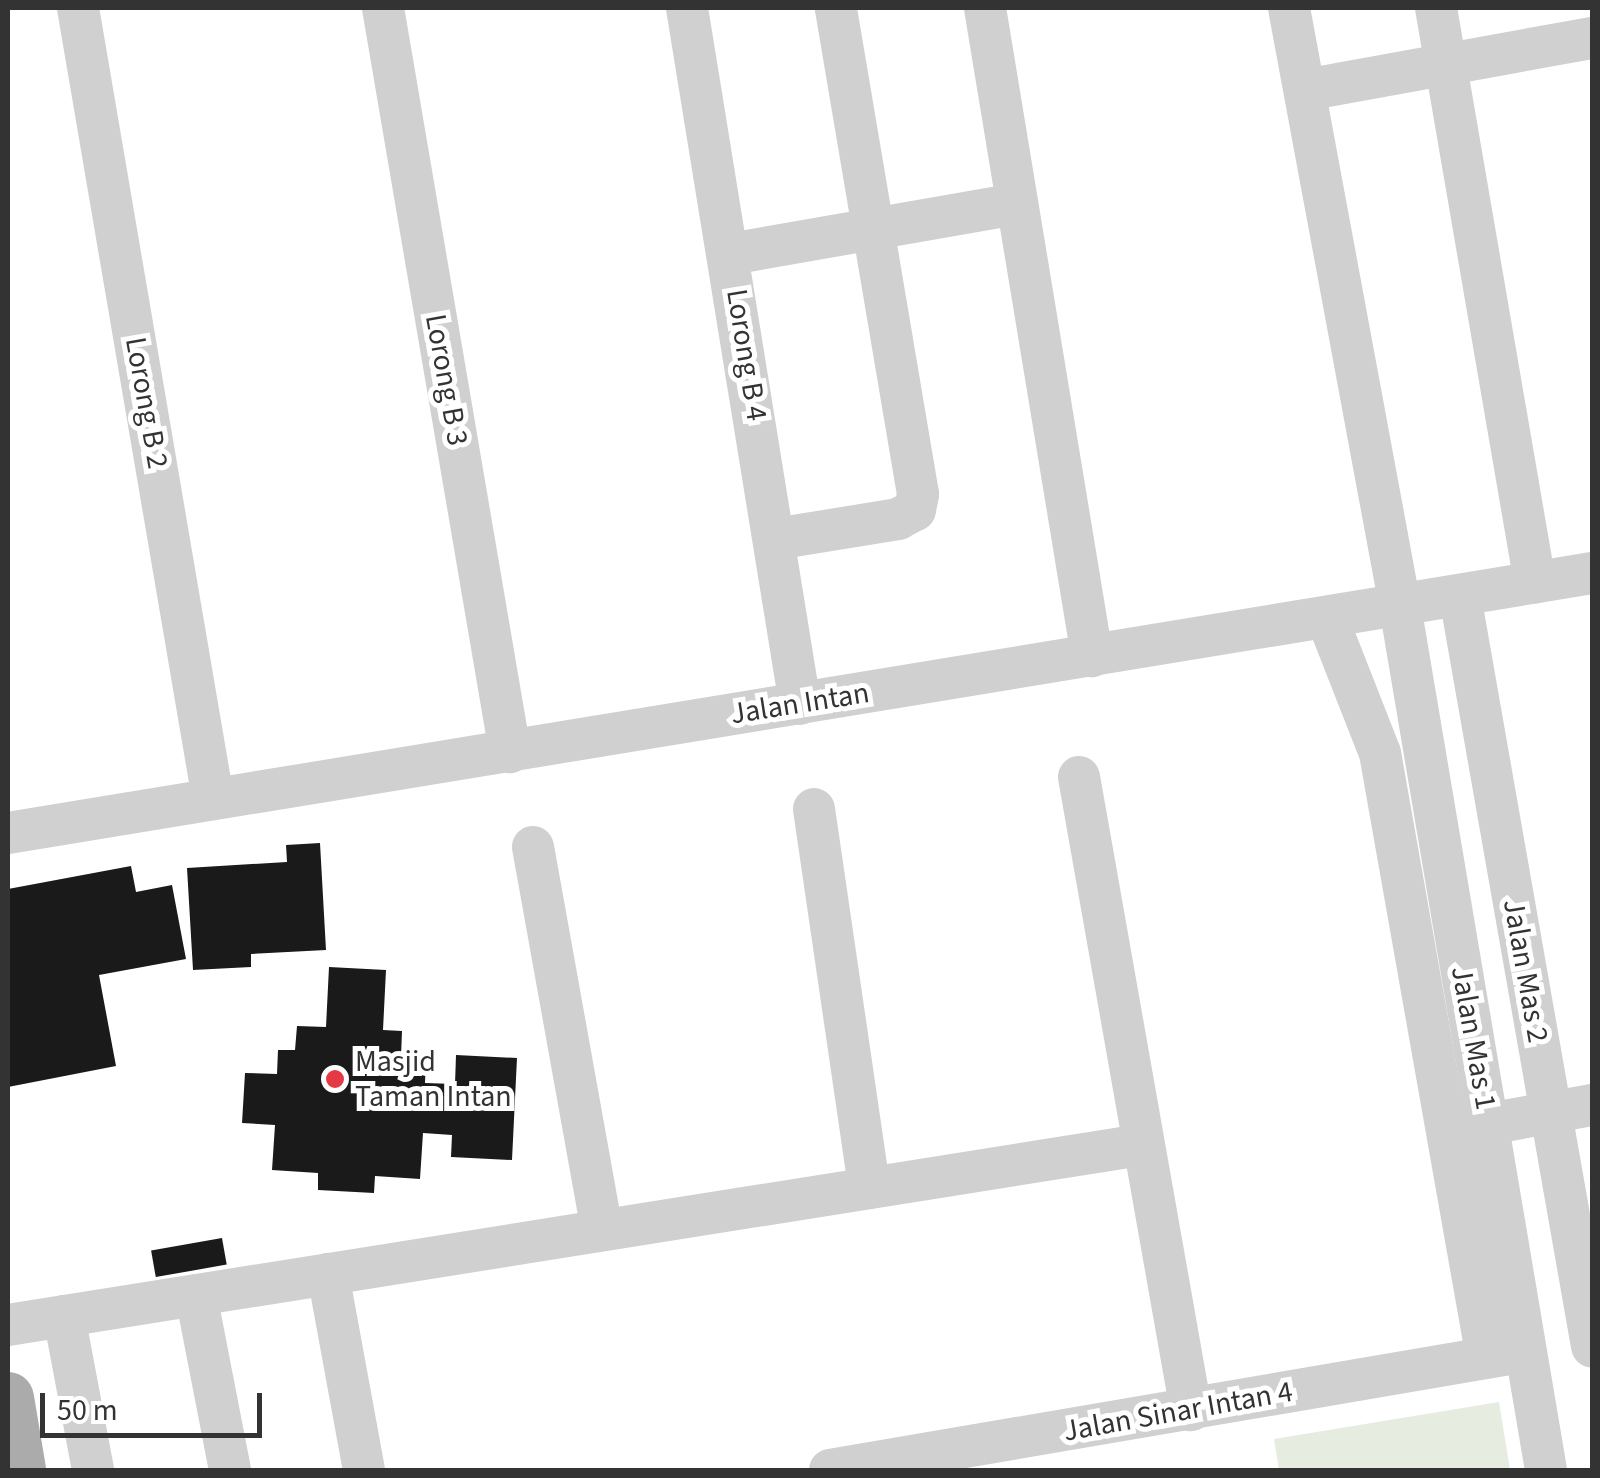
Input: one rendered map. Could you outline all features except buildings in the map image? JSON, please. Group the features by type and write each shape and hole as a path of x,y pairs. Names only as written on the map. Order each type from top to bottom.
{"main road":[{"path":"8,1398 20,1470"}],"street":[{"name":"Lorong B 2","path":"78,8 214,800"},
{"name":"Lorong B 3","path":"383,8 510,752"},
{"name":"Lorong B 4","path":"688,8 800,704"},
{"path":"775,540 898,519 914,510 918,494 836,8"},
{"path":"985,8 1092,656"},
{"name":"Jalan Mas 1","path":"1289,8 1400,606 1488,1124 1506,1354 1546,1470"},
{"path":"1436,8 1535,584"},
{"path":"1305,90 1592,38"},
{"path":"730,254 1017,204"},
{"name":"Jalan Intan","path":"8,833 1592,574"},
{"name":"Jalan Mas 2","path":"1460,596 1592,1346"},
{"path":"1326,618 1380,753 1506,1354"},
{"path":"1079,777 1190,1410"},
{"path":"814,810 869,1188"},
{"path":"532,847 602,1230"},
{"path":"1488,1124 1592,1105"},
{"path":"8,1325 1141,1145"},
{"path":"328,1274 364,1470"},
{"path":"196,1294 230,1470"},
{"path":"64,1316 93,1470"},
{"name":"Jalan Sinar Intan 4","path":"830,1470 1506,1354"}],"shaded area":[{"path":"1499,1402 1510,1470 1279,1470 1274,1439"}],"place":[{"name":"Masjid Taman Intan","path":"335,1079"}]}
